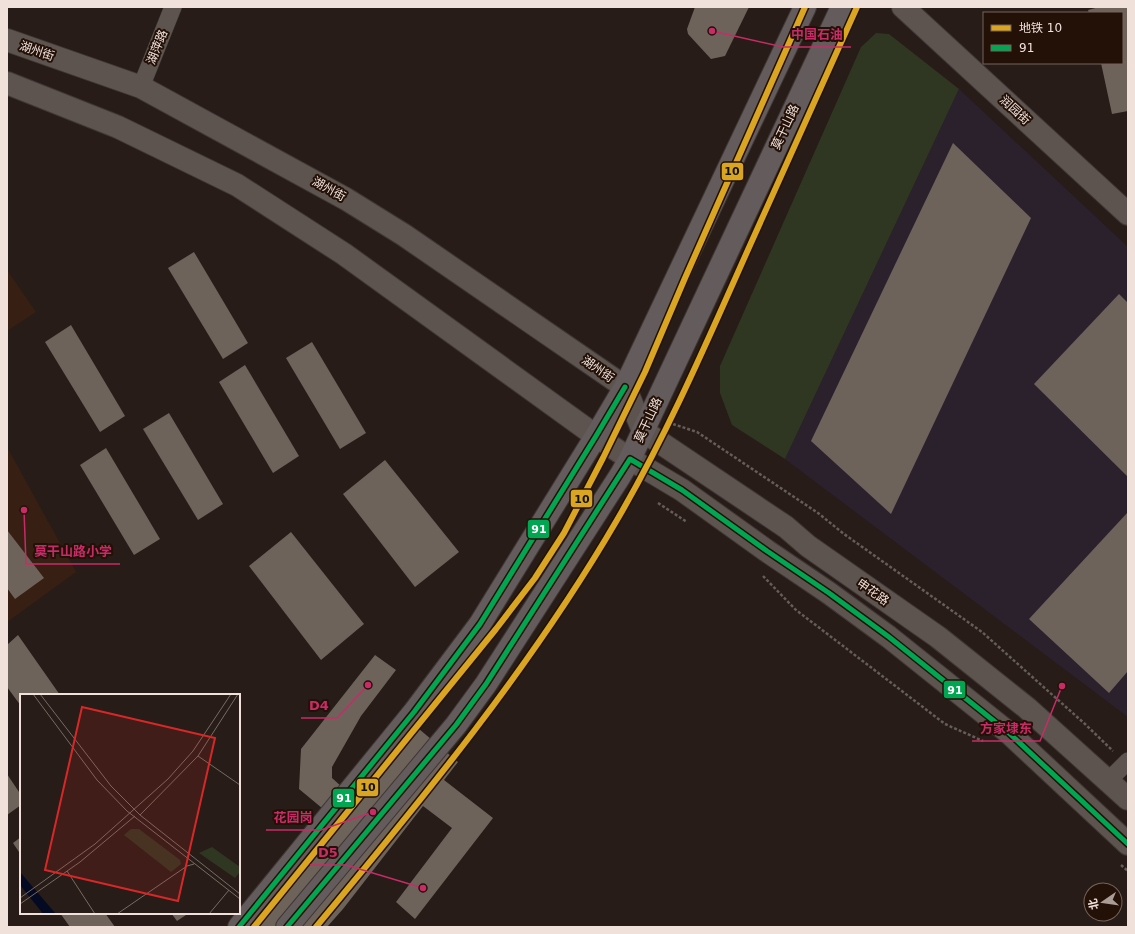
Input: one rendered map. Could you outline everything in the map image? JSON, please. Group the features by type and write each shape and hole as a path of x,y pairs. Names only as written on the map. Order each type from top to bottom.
{"main road":[{"path":"239,927 414,712 480,624 596,436 625,387 804,7"},
{"name":"莫干山路","path":"287,927 456,725 486,684 630,459 842,7"},
{"name":"润园街","path":"903,7 1128,214"},
{"name":"湖州街","path":"7,40 141,87 346,199 404,235 625,387"},
{"path":"7,83 118,127 237,185 344,254 596,436 630,459 682,490 889,637 1009,733 1122,852"},
{"path":"625,387 646,423"},
{"name":"申花路","path":"646,423 786,527 808,546 938,637 1027,708 1128,799"}],"street":[{"name":"湖萍路","path":"141,87 174,7"},
{"path":"1108,781 1127,762"}],"path":[{"path":"646,423 697,432 818,513 844,534 982,632 1127,762"},
{"path":"652,498 691,524"},
{"path":"761,574 796,610 945,724 987,743"},
{"path":"1122,852 1128,871"}],"shaded area":[{"path":"959,89 1128,247 1128,717 785,459"},
{"path":"7,270 36,312 7,331"},
{"path":"7,447 76,572 7,622"}],"green space":[{"path":"876,33 889,34 959,89 785,459 732,425 720,393 720,366 861,47"}],"building":[{"path":"695,7 749,7 725,56 711,59 688,34 687,29"},
{"path":"1099,7 1128,7 1128,111 1112,114 1101,64 1123,64 1123,12 1089,12 1088,10"},
{"path":"953,143 1031,218 891,514 811,441"},
{"path":"194,252 248,343 223,359 168,268"},
{"path":"1119,294 1128,303 1128,477 1034,384"},
{"path":"71,325 125,416 100,432 45,342"},
{"path":"312,342 366,433 340,449 286,358"},
{"path":"245,365 299,456 273,473 219,382"},
{"path":"169,413 223,504 198,520 143,429"},
{"path":"106,448 160,539 134,555 80,465"},
{"path":"385,460 459,552 415,587 343,494"},
{"path":"1128,512 1128,671 1109,693 1029,619"},
{"path":"7,530 44,578 15,599 7,588"},
{"path":"291,532 364,624 321,660 249,566"},
{"path":"18,635 59,694 20,694 20,705 7,687 7,645"},
{"path":"375,655 396,670 361,716 332,767 332,778 352,796 412,723 458,762 444,780 493,818 415,919 396,902 452,828 423,806 343,909 327,927 244,927 334,818 299,789 301,749"},
{"path":"7,774 20,794 20,806 7,815"},
{"path":"20,838 20,854 13,843"},
{"path":"61,914 106,914 115,927 70,927"},
{"path":"172,914 188,914 177,921"}],"metro line":[{"name":"10","path":"254,927 496,629 535,578 564,533 645,372 805,7"},
{"name":"10","path":"316,927 436,780 513,679 584,574 617,520 654,452 688,383 857,7"}],"transit line":[{"name":"91","path":"239,927 414,712 480,624 625,387"},
{"name":"91","path":"287,927 456,725 486,684 630,459 682,490 889,637 1009,733 1128,844"}],"place":[{"name":"中国石油","path":"712,31"},
{"name":"莫干山路小学","path":"24,510"},
{"name":"D4","path":"368,685"},
{"name":"方家埭东","path":"1062,686"},
{"name":"花园岗","path":"373,812"},
{"name":"D5","path":"423,888"}]}
